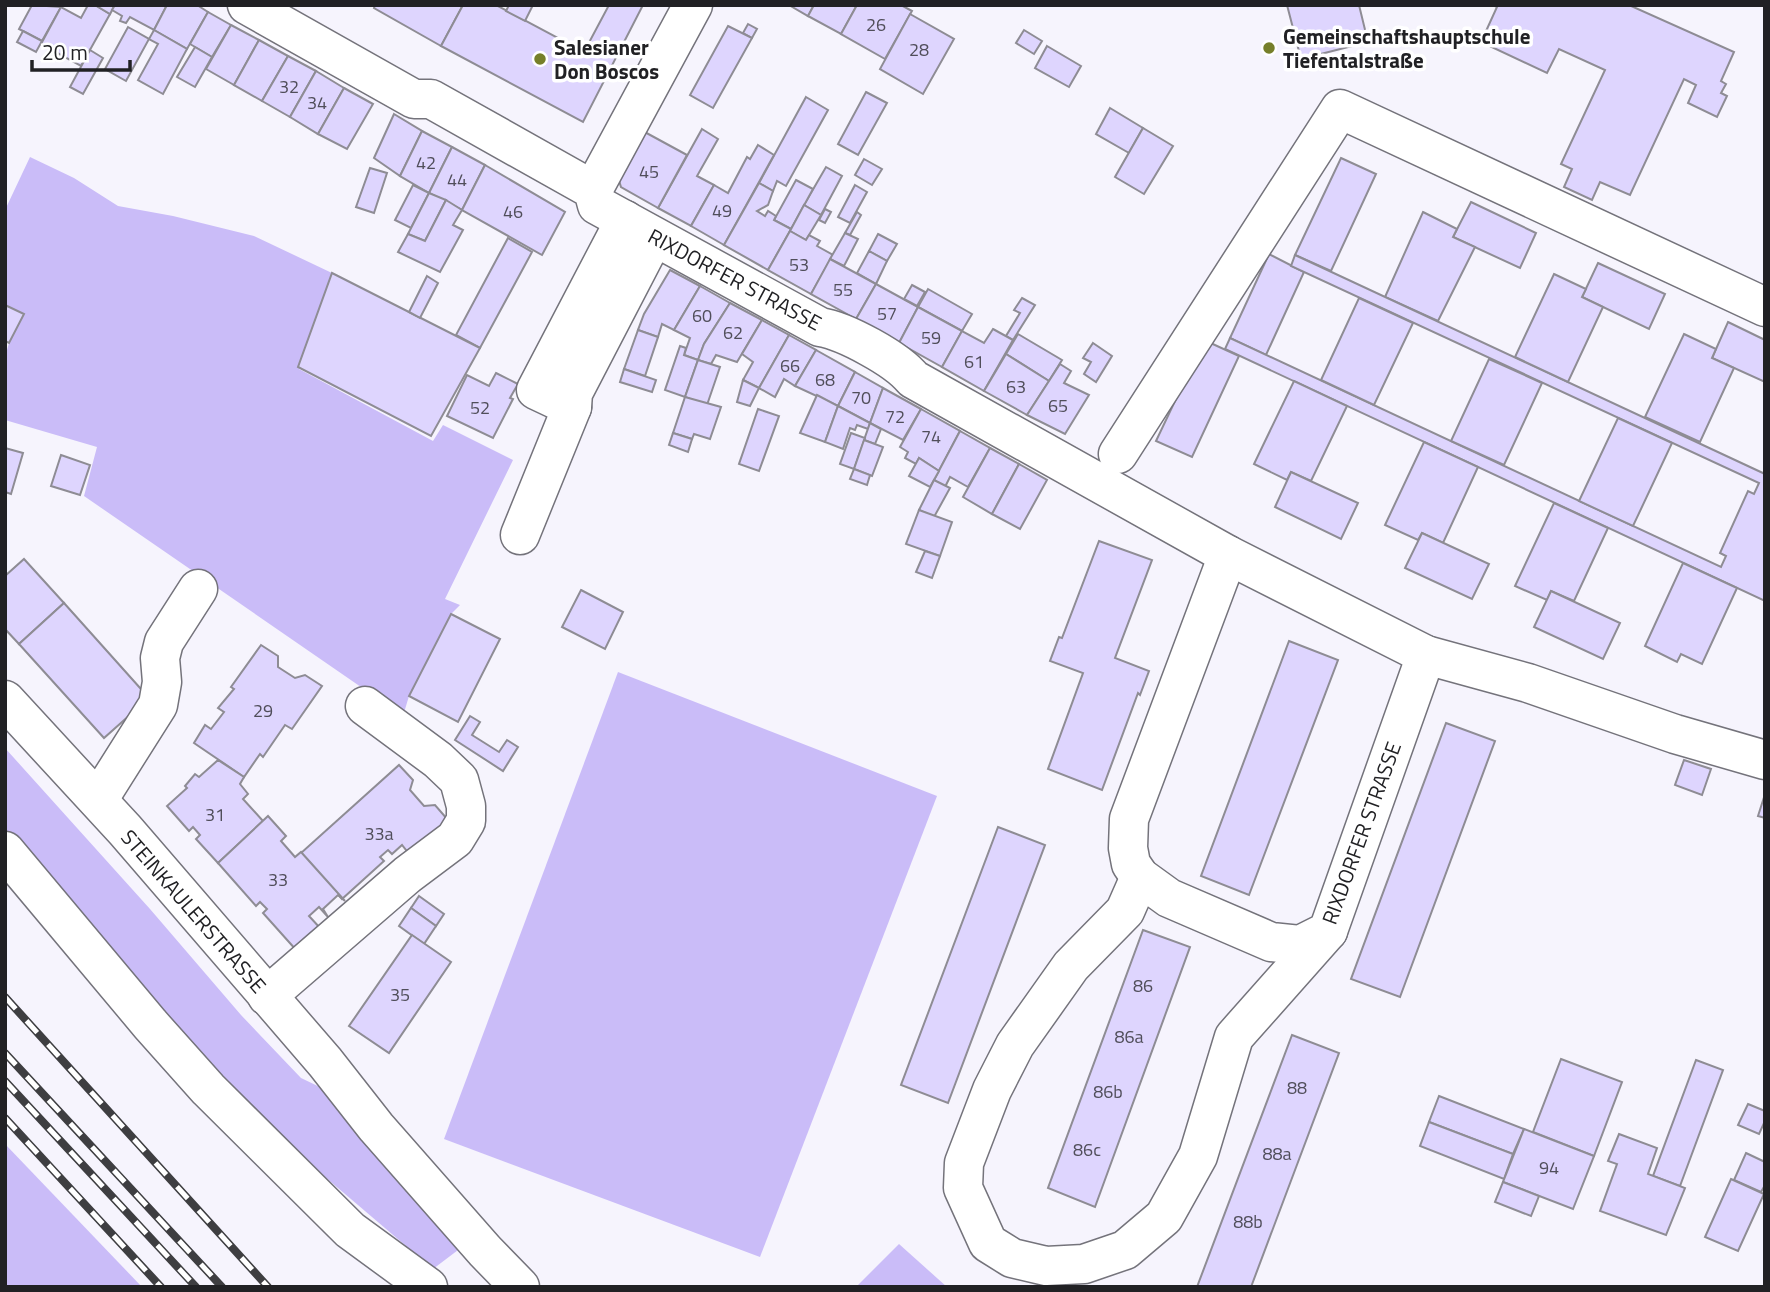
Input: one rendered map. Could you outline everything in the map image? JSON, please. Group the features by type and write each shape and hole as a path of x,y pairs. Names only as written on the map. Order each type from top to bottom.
{"street":[{"name":"RIXDORFER STRASSE","path":"247,5 414,99 431,99 593,190 597,205 820,327 835,329 891,360 903,367 913,379 1228,555 1426,655 1528,682 1675,734 1765,760"},
{"path":"593,190 693,5"},
{"path":"1118,454 1340,109 1765,307"},
{"path":"520,535 572,407 536,390 640,228"},
{"path":"1228,555 1129,819 1128,848 1131,864 1140,877 1125,911 1071,966 1015,1045 992,1090 964,1163 964,1188 988,1243 1012,1258 1046,1266 1084,1264 1125,1250 1164,1217 1198,1156 1234,1037 1328,931"},
{"path":"98,800 158,705 162,682 160,658 164,642 198,589"},
{"name":"RIXDORFER STRASSE","path":"1140,877 1169,898 1271,942 1300,944 1328,931 1426,655"},
{"name":"STEINKAULERSTRASSE","path":"5,700 98,800 325,1062 376,1127 520,1287"},
{"path":"267,996 407,875 455,839 466,821 466,806 459,780 365,706"},
{"path":"5,851 208,1089 350,1230 428,1287"}],"shaded area":[{"path":"30,157 74,178 118,206 254,236 332,273 299,369 433,441 443,425 513,460 445,599 460,605 451,614 409,696 403,716 84,496 97,447 5,420 5,357 24,314 5,305 5,210"},
{"path":"618,672 937,796 760,1257 444,1139"},
{"path":"5,748 241,1015 301,1078 324,1089 466,1244 433,1269 311,1165 239,1108 5,834"},
{"path":"5,1144 142,1287 5,1287"},
{"path":"899,1244 947,1287 856,1287"}],"building":[{"path":"32,5 61,7 42,41 19,29"},
{"path":"88,5 95,5 110,14 81,66 41,44 61,7 81,18"},
{"path":"95,5 115,5 110,14"},
{"path":"115,5 167,5 154,30 130,17 126,23 120,21 122,16 112,10"},
{"path":"167,5 197,5 208,12 187,49 154,30"},
{"path":"375,5 463,5 441,46 374,8"},
{"name":"Salesianer Don Boscos","path":"463,5 496,5 584,52 609,5 643,5 583,122 441,46"},
{"path":"509,5 533,5 525,21 506,11"},
{"path":"789,5 814,5 808,16"},
{"path":"814,5 857,5 841,34 808,16"},
{"path":"857,5 901,5 912,11 885,59 841,34"},
{"path":"1287,5 1359,5 1368,42 1301,59"},
{"path":"1493,5 1629,5 1734,52 1721,81 1726,84 1721,93 1727,96 1717,117 1688,103 1696,85 1684,79 1630,195 1600,182 1592,200 1564,187 1572,169 1561,164 1605,70 1559,49 1547,73 1481,42 1497,7"},
{"path":"208,12 231,25 212,57 190,44"},
{"path":"910,14 954,39 923,94 880,69"},
{"path":"748,24 757,29 752,38 743,33"},
{"path":"231,25 259,40 234,85 206,69"},
{"path":"728,26 752,38 713,108 690,95"},
{"path":"128,27 149,39 126,81 105,69"},
{"path":"154,30 187,49 163,94 138,80 158,44 149,39"},
{"path":"1024,30 1042,41 1034,54 1016,43"},
{"path":"23,31 42,41 36,52 17,42"},
{"path":"259,40 288,56 262,101 234,85"},
{"path":"1047,46 1081,66 1069,87 1035,68"},
{"path":"195,47 212,57 195,87 177,77"},
{"path":"90,50 103,58 83,94 70,87"},
{"path":"288,56 316,71 290,117 262,101"},
{"path":"316,71 344,88 318,134 290,117"},
{"path":"344,88 373,104 347,149 318,134"},
{"path":"866,92 887,103 858,155 838,144"},
{"path":"806,97 828,110 786,186 777,181 773,191 759,183"},
{"path":"1110,108 1143,128 1129,153 1096,134"},
{"path":"394,114 422,131 400,176 374,158"},
{"path":"1143,128 1173,146 1144,194 1115,177"},
{"path":"702,129 718,139 697,176 714,185 691,226 658,208"},
{"path":"641,130 687,155 658,208 621,187 617,174"},
{"path":"422,131 452,147 429,193 400,176"},
{"path":"758,145 774,155 724,245 691,226 714,185 728,193 747,157 750,159"},
{"path":"452,147 485,165 462,210 429,193"},
{"path":"1341,158 1376,174 1331,271 1295,255"},
{"path":"864,159 882,169 872,185 855,175"},
{"path":"485,165 565,212 542,255 462,210"},
{"path":"826,167 842,176 821,215 804,205"},
{"path":"370,168 387,173 374,213 356,207"},
{"path":"796,180 813,189 791,229 774,220"},
{"path":"759,183 773,191 768,205 757,211 765,216 768,211 776,216 774,220 791,229 768,270 724,245"},
{"path":"413,185 429,193 411,228 395,220"},
{"path":"855,185 867,192 850,223 838,217"},
{"path":"429,193 446,200 425,241 408,234"},
{"path":"446,200 462,210 453,225 463,230 440,272 398,252 408,234 425,241"},
{"path":"1471,202 1536,233 1520,268 1453,237"},
{"path":"804,205 821,215 806,240 790,231"},
{"path":"825,209 831,212 825,223 819,220"},
{"path":"857,212 861,215 850,235 845,233"},
{"path":"1423,212 1457,229 1453,237 1475,247 1438,321 1385,297"},
{"path":"790,231 806,240 809,235 820,241 817,246 833,255 811,294 768,270"},
{"path":"845,233 858,239 844,266 830,259"},
{"path":"878,234 897,244 887,261 869,251"},
{"path":"508,238 532,252 480,348 456,335"},
{"path":"869,251 887,261 876,284 857,273"},
{"path":"1269,254 1304,272 1266,355 1230,338"},
{"path":"1295,255 1765,474 1765,601 1225,349 1230,338 1721,567 1726,556 1720,553 1748,491 1754,494 1759,483 1291,266"},
{"path":"830,259 876,284 856,319 811,294"},
{"path":"1598,263 1665,294 1649,329 1582,297"},
{"path":"670,270 700,286 674,330 662,324 658,337 638,330 644,314"},
{"path":"332,273 480,348 431,436 298,367"},
{"path":"1554,274 1586,289 1582,297 1603,307 1568,382 1515,357"},
{"path":"427,276 438,283 420,318 409,312"},
{"path":"876,284 918,307 899,343 856,319"},
{"path":"912,285 925,292 917,306 904,299"},
{"path":"700,286 730,303 704,344 698,360 684,355 690,338 674,330"},
{"path":"928,289 972,314 962,331 918,307"},
{"path":"1022,298 1035,305 1013,340 1006,336 1020,313 1014,310"},
{"path":"1359,298 1413,323 1374,405 1321,380"},
{"path":"730,303 762,320 737,362 716,355 711,364 698,360 704,344"},
{"path":"5,305 24,314 9,343 5,341"},
{"path":"918,307 962,331 942,367 899,343"},
{"path":"762,320 789,335 759,388 743,380 753,362 742,354"},
{"path":"1728,322 1765,340 1765,382 1712,358"},
{"path":"993,329 1013,340 984,391 942,367 962,331 984,343"},
{"path":"638,330 658,337 645,376 624,369"},
{"path":"1018,334 1062,360 1049,381 1006,354"},
{"path":"1684,334 1716,349 1712,358 1734,368 1700,442 1645,417"},
{"path":"789,335 816,350 795,386 784,379 775,397 759,388"},
{"path":"1204,340 1239,356 1192,457 1156,441"},
{"path":"1093,343 1112,356 1096,382 1084,374 1091,362 1083,358"},
{"path":"680,346 686,348 684,355 698,360 685,397 665,390"},
{"path":"816,350 855,372 838,406 795,386"},
{"path":"1006,354 1049,381 1027,415 984,391"},
{"path":"1489,359 1542,383 1504,465 1451,441"},
{"path":"698,360 720,367 707,405 685,397"},
{"path":"1060,364 1071,371 1064,383 1089,395 1065,434 1027,415"},
{"path":"624,369 656,380 652,392 620,382"},
{"path":"855,372 883,388 870,423 838,406"},
{"path":"496,373 518,384 493,438 447,416 467,375 489,386"},
{"path":"743,380 759,388 750,406 737,402"},
{"path":"1294,381 1347,406 1311,481 1291,472 1287,480 1254,464"},
{"path":"883,388 921,409 903,440 870,423"},
{"path":"817,395 838,406 825,442 800,433"},
{"path":"685,397 721,407 710,439 694,434 692,439 673,433"},
{"path":"838,406 870,423 868,429 857,425 855,430 850,428 843,449 825,442"},
{"path":"758,409 779,416 759,471 739,464"},
{"path":"921,409 960,431 939,471 919,458 916,464 905,458 908,452 900,447"},
{"path":"1618,418 1672,443 1633,526 1579,501"},
{"path":"870,423 881,429 875,444 864,440"},
{"path":"960,431 990,448 968,487 950,477 945,487 934,480"},
{"path":"673,433 692,439 688,452 669,445"},
{"path":"851,433 865,438 854,469 840,464"},
{"path":"864,440 883,447 872,476 854,469"},
{"path":"1424,442 1478,467 1443,543 1422,533 1418,540 1385,525"},
{"path":"5,448 23,453 11,494 5,492"},
{"path":"990,448 1019,464 992,514 963,497"},
{"path":"61,455 90,465 80,495 51,486"},
{"path":"919,458 939,471 930,487 909,476"},
{"path":"1019,464 1047,480 1020,529 992,514"},
{"path":"854,469 870,475 867,485 850,479"},
{"path":"1291,472 1358,503 1341,539 1275,507"},
{"path":"934,480 950,488 934,517 919,510"},
{"path":"1554,503 1608,528 1574,601 1551,591 1547,600 1515,586"},
{"path":"919,510 952,522 940,556 906,544"},
{"path":"1422,533 1489,564 1472,599 1405,568"},
{"path":"1099,541 1152,560 1115,658 1149,671 1140,695 1138,693 1102,790 1048,769 1083,673 1050,661 1059,637 1062,638"},
{"path":"925,551 940,556 932,578 916,572"},
{"path":"24,559 64,603 19,644 5,629 5,576"},
{"path":"1683,563 1737,588 1702,664 1681,654 1677,662 1645,646"},
{"path":"581,590 623,612 605,649 562,627"},
{"path":"1551,591 1620,623 1603,659 1534,627"},
{"path":"64,603 149,698 104,738 19,644"},
{"path":"451,614 500,639 458,722 409,696"},
{"path":"1289,641 1338,660 1249,895 1201,876"},
{"path":"261,645 278,656 278,667 295,678 305,675 322,686 292,729 285,725 263,757 260,754 244,777 194,743 205,725 211,729 224,712 218,708 234,689 231,687"},
{"path":"470,716 480,722 472,735 499,752 507,740 518,747 503,771 455,740"},
{"path":"1446,723 1495,741 1400,997 1351,979"},
{"path":"218,760 244,777 240,784 248,794 243,799 263,821 218,863 196,839 200,835 193,827 189,831 167,806 187,788 185,786 195,774 199,777"},
{"path":"1684,760 1711,769 1702,795 1675,785"},
{"path":"399,765 413,780 410,790 424,806 435,805 448,820 410,855 402,845 392,854 388,850 380,857 384,861 342,899 301,853"},
{"path":"1765,794 1765,818 1758,816"},
{"path":"268,816 286,836 281,841 295,857 301,852 345,901 338,895 323,909 328,917 319,907 309,916 321,929 297,951 263,913 267,909 260,902 256,906 218,863"},
{"path":"998,827 1045,845 948,1103 901,1085"},
{"path":"419,896 444,914 436,926 411,908"},
{"path":"411,908 436,926 424,944 399,926"},
{"path":"1143,930 1190,947 1095,1207 1048,1188"},
{"path":"412,935 451,962 389,1053 349,1026"},
{"path":"1292,1035 1339,1053 1251,1287 1197,1287"},
{"path":"1561,1059 1622,1082 1594,1156 1533,1132"},
{"path":"1696,1060 1723,1070 1680,1186 1653,1176"},
{"path":"1439,1096 1524,1129 1513,1154 1429,1122"},
{"path":"1748,1104 1765,1111 1765,1121 1759,1134 1738,1125"},
{"path":"1429,1122 1513,1154 1504,1179 1420,1146"},
{"path":"1524,1129 1594,1156 1573,1209 1503,1182"},
{"path":"1619,1134 1657,1148 1648,1174 1685,1188 1666,1235 1600,1211 1617,1164 1608,1161"},
{"path":"1746,1153 1765,1162 1765,1185 1761,1192 1734,1180"},
{"path":"1731,1179 1764,1194 1738,1251 1705,1237"},
{"path":"1503,1182 1539,1196 1531,1216 1495,1202"}],"railway":[{"path":"5,997 268,1287"},
{"path":"5,1053 222,1287"},
{"path":"5,1081 196,1287"},
{"path":"5,1118 161,1287"}],"place":[{"name":"Gemeinschaftshauptschule Tiefentalstraße","path":"1269,48"},
{"name":"Salesianer Don Boscos","path":"540,59"}]}
